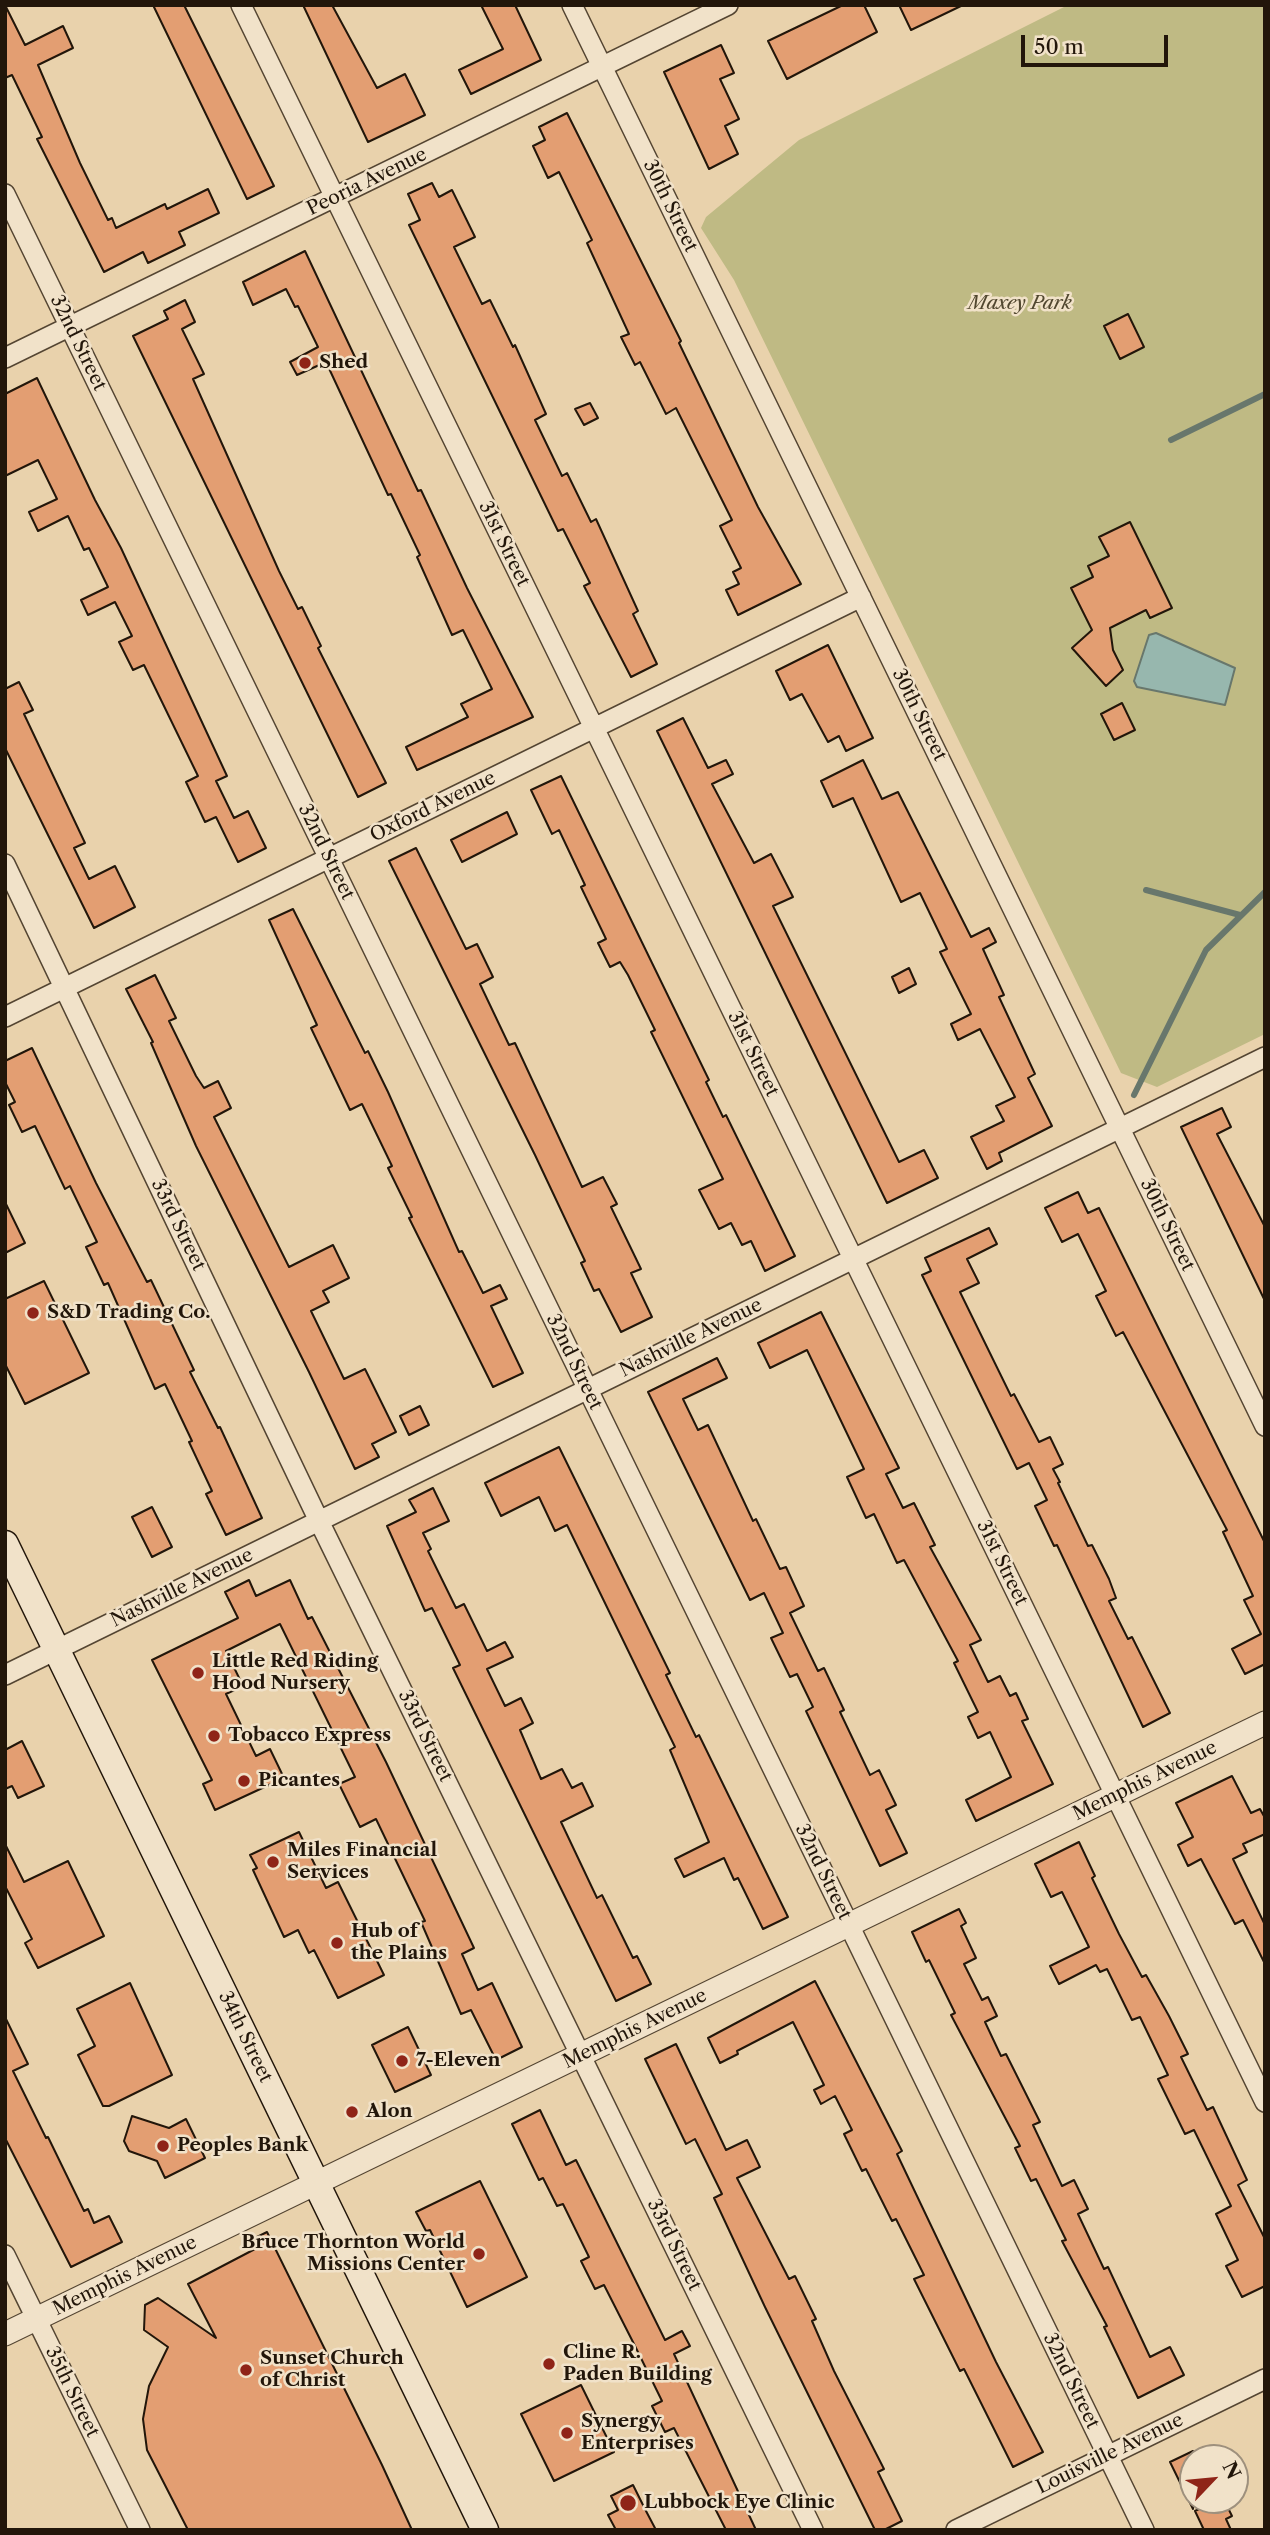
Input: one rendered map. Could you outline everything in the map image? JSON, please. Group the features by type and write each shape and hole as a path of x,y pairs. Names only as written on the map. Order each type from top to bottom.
{"main road":[{"name":"34th Street","path":"5,1544 485,2530"}],"street":[{"name":"31st Street","path":"241,5 1265,2102"},
{"name":"30th Street","path":"572,5 1265,1426"},
{"name":"Peoria Avenue","path":"5,358 728,5"},
{"name":"32nd Street","path":"5,194 1144,2530"},
{"name":"Oxford Avenue","path":"5,1017 861,597"},
{"name":"33rd Street","path":"5,864 319,1521 813,2530"},
{"name":"Nashville Avenue","path":"5,1675 1265,1057"},
{"name":"Memphis Avenue","path":"5,2334 1265,1723"},
{"name":"35th Street","path":"5,2255 140,2530"},
{"name":"Louisville Avenue","path":"956,2530 1265,2379"}],"green space":[{"name":"Maxey Park","path":"1068,5 1265,5 1265,1034 1157,1087 1121,1073 734,280 701,228 706,217 799,140"}],"water":[{"path":"1156,633 1235,668 1225,705 1137,687 1134,681 1149,635"}],"building":[{"path":"5,5 25,45 63,26 73,48 38,65 80,163 108,220 112,218 116,228 165,204 167,209 208,189 219,213 179,232 185,245 148,263 143,252 104,272 37,139 42,137 12,75 5,78"},
{"path":"153,5 184,5 274,186 247,199"},
{"path":"303,5 332,5 377,88 405,74 425,115 368,142"},
{"path":"481,5 515,5 541,60 471,94 459,70 503,49"},
{"path":"843,5 864,5 877,32 787,79 768,41"},
{"path":"899,5 963,5 911,30"},
{"path":"721,45 734,73 720,79 739,119 725,126 738,154 709,169 664,72"},
{"path":"567,113 681,341 679,343 758,507 801,584 738,615 726,590 739,584 733,572 741,568 720,526 732,520 676,408 666,414 640,362 635,365 621,337 629,334 587,243 592,240 559,172 548,178 533,146 545,140 539,127"},
{"path":"432,183 439,197 452,190 475,237 454,247 482,304 490,300 513,347 515,345 546,414 535,420 562,476 567,473 591,522 596,519 638,611 633,614 657,664 631,677 584,586 590,583 563,529 558,531 409,225 420,220 408,194"},
{"path":"305,251 418,491 421,490 467,588 533,717 417,770 406,747 468,717 461,704 492,689 463,630 452,635 417,557 420,555 391,494 388,495 326,362 297,375 290,362 318,347 298,306 295,307 286,289 253,305 243,282"},
{"path":"185,300 195,322 182,329 204,374 193,379 279,571 298,609 302,607 321,646 318,648 386,783 358,797 133,336 168,319 164,311"},
{"path":"1128,314 1144,347 1120,359 1104,326"},
{"path":"37,378 121,548 227,776 216,781 234,818 248,811 266,848 238,862 216,817 205,822 186,782 198,776 144,665 133,670 119,642 132,636 115,602 88,615 81,600 108,587 89,548 84,550 68,516 38,531 29,512 57,499 38,460 5,476 5,394"},
{"path":"590,403 598,418 584,425 575,409"},
{"path":"1130,522 1172,608 1150,618 1146,610 1110,628 1113,650 1123,670 1106,686 1072,648 1092,630 1071,588 1093,577 1088,566 1109,556 1099,537"},
{"path":"828,645 873,738 846,751 839,736 828,742 802,694 790,700 776,671"},
{"path":"19,682 33,710 24,714 85,843 74,848 89,879 115,866 135,907 94,928 5,748 5,689"},
{"path":"1122,703 1135,730 1114,740 1101,714"},
{"path":"683,718 708,768 726,760 733,774 712,784 754,863 771,854 793,897 773,906 899,1162 924,1150 938,1178 887,1203 657,731"},
{"path":"863,760 882,799 898,792 971,937 989,928 996,942 983,949 1004,995 999,997 1035,1074 1028,1078 1052,1126 999,1153 1002,1161 987,1169 971,1137 1004,1121 996,1106 1015,1097 980,1029 958,1040 951,1024 971,1014 940,952 947,949 920,893 901,902 853,798 833,807 821,781"},
{"path":"561,776 709,1080 706,1082 723,1117 726,1115 795,1256 765,1271 751,1241 742,1245 731,1223 719,1229 699,1190 723,1179 651,1032 655,1030 628,975 620,962 610,967 598,943 606,939 581,887 585,885 559,830 552,834 531,790"},
{"path":"507,812 517,834 462,862 451,840"},
{"path":"416,848 466,949 477,944 493,977 480,984 509,1045 515,1043 582,1187 603,1177 617,1204 611,1207 641,1269 631,1273 652,1317 621,1332 599,1289 594,1291 581,1263 585,1261 535,1155 389,861"},
{"path":"293,909 365,1053 368,1051 388,1092 459,1252 462,1251 483,1293 500,1285 507,1299 491,1306 523,1373 493,1387 409,1218 412,1217 388,1168 392,1166 362,1104 350,1110 311,1028 317,1025 269,920"},
{"path":"909,968 916,984 899,993 892,977"},
{"path":"155,975 176,1018 169,1021 196,1076 204,1088 218,1081 231,1108 214,1117 289,1267 333,1245 349,1278 323,1291 329,1302 311,1311 344,1379 365,1369 396,1432 372,1444 379,1457 355,1469 196,1146 151,1043 153,1042 126,989"},
{"path":"32,1048 96,1183 147,1282 151,1280 194,1370 190,1372 218,1428 220,1427 262,1518 226,1535 206,1494 212,1491 189,1442 192,1441 165,1384 155,1389 108,1283 104,1285 86,1247 97,1242 70,1186 65,1189 35,1126 22,1132 9,1105 15,1102 5,1082 5,1061"},
{"path":"1222,1108 1231,1127 1217,1134 1265,1227 1265,1301 1181,1127"},
{"path":"1078,1192 1088,1213 1099,1208 1265,1543 1265,1664 1245,1674 1232,1649 1261,1634 1244,1600 1253,1596 1223,1532 1227,1530 1123,1332 1116,1336 1096,1296 1106,1291 1078,1234 1062,1242 1045,1208"},
{"path":"5,1202 25,1243 5,1253"},
{"path":"989,1228 997,1244 967,1259 979,1283 960,1292 1011,1396 1014,1394 1039,1442 1050,1437 1063,1464 1053,1469 1060,1482 1058,1483 1088,1546 1092,1545 1109,1579 1116,1598 1109,1601 1128,1639 1132,1637 1170,1713 1143,1727 1057,1545 1054,1546 1035,1506 1047,1500 1029,1463 1017,1469 922,1275 931,1271 925,1258"},
{"path":"44,1281 89,1373 25,1404 5,1364 5,1299"},
{"path":"821,1312 899,1468 886,1474 903,1508 914,1503 935,1545 930,1547 981,1640 970,1645 988,1682 1000,1676 1010,1696 1016,1693 1028,1719 1022,1721 1053,1784 976,1821 966,1800 1011,1777 990,1732 978,1738 968,1717 978,1712 954,1663 958,1661 904,1560 897,1563 874,1514 866,1518 847,1477 864,1469 807,1350 770,1368 758,1343"},
{"path":"717,1358 727,1378 683,1399 698,1430 708,1425 753,1521 756,1519 780,1569 786,1567 804,1606 790,1613 818,1671 824,1668 844,1710 840,1712 870,1775 879,1770 896,1805 886,1810 907,1853 880,1866 806,1711 813,1707 797,1674 790,1677 771,1638 783,1633 764,1593 750,1600 648,1392"},
{"path":"420,1406 429,1425 409,1435 400,1416"},
{"path":"559,1447 670,1673 666,1675 696,1737 699,1735 788,1917 763,1929 738,1878 734,1880 724,1858 684,1877 675,1859 709,1842 670,1750 675,1747 567,1525 555,1531 539,1497 501,1516 485,1483"},
{"path":"433,1488 449,1521 423,1533 431,1549 428,1551 456,1608 464,1604 487,1651 505,1642 513,1657 487,1669 505,1706 521,1698 533,1723 520,1730 541,1779 562,1769 572,1788 582,1783 593,1806 561,1822 597,1898 602,1895 633,1958 637,1956 651,1984 616,2001 453,1668 460,1665 432,1608 425,1611 387,1526 416,1512 409,1500"},
{"path":"152,1507 172,1547 152,1557 132,1517"},
{"path":"249,1580 256,1596 290,1580 308,1619 312,1617 386,1762 474,1948 462,1954 478,1990 492,1983 522,2047 496,2060 471,2010 461,2014 421,1922 425,1921 376,1819 360,1827 339,1784 355,1777 280,1624 226,1651 243,1686 226,1694 256,1756 270,1749 284,1778 215,1810 203,1784 212,1780 152,1660 238,1618 225,1592"},
{"path":"22,1741 44,1786 18,1798 12,1786 5,1789 5,1750"},
{"path":"1232,1776 1251,1813 1260,1809 1265,1818 1265,1834 1243,1844 1247,1852 1233,1859 1265,1925 1265,1964 1243,1920 1235,1924 1201,1859 1188,1866 1178,1845 1193,1837 1176,1803"},
{"name":"Hub of the Plains","path":"299,1832 326,1888 338,1882 384,1975 338,1998 314,1950 309,1953 298,1930 284,1937 253,1870 257,1868 250,1855"},
{"path":"1079,1842 1095,1876 1092,1878 1119,1934 1142,1977 1146,1975 1169,2016 1188,2054 1181,2057 1207,2110 1213,2107 1247,2180 1238,2185 1265,2239 1265,2286 1242,2297 1226,2266 1238,2260 1216,2214 1231,2206 1194,2130 1185,2134 1158,2079 1168,2075 1140,2017 1132,2020 1107,1969 1100,1972 1096,1965 1059,1984 1050,1966 1089,1947 1062,1892 1051,1897 1035,1864"},
{"path":"5,1844 24,1882 68,1861 104,1936 38,1968 25,1943 32,1939 5,1886"},
{"path":"959,1909 966,1923 961,1926 976,1958 964,1964 982,2000 988,1997 997,2016 985,2022 1001,2056 1006,2054 1040,2122 1033,2125 1062,2186 1074,2180 1088,2209 1078,2214 1104,2269 1108,2267 1150,2357 1170,2347 1184,2375 1138,2398 1104,2327 1107,2326 1062,2241 1066,2240 1036,2179 1031,2181 1015,2148 1020,2146 951,2015 955,2013 912,1932"},
{"path":"815,1981 902,2151 897,2154 996,2362 1043,2452 1013,2467 964,2369 960,2371 914,2279 924,2275 896,2219 892,2221 866,2169 862,2171 844,2134 852,2130 835,2096 821,2104 814,2090 824,2085 793,2022 737,2051 738,2054 720,2063 708,2038"},
{"path":"130,1983 172,2075 109,2106 103,2106 78,2055 95,2046 77,2009"},
{"path":"5,2017 28,2064 13,2071 46,2138 48,2137 84,2211 88,2209 94,2223 109,2216 122,2242 71,2267 5,2138"},
{"name":"7-Eleven","path":"408,2027 431,2075 395,2092 372,2045"},
{"path":"676,2044 726,2150 747,2140 760,2167 737,2178 789,2279 795,2276 816,2319 812,2321 834,2371 884,2469 878,2472 902,2521 884,2530 875,2530 765,2307 714,2198 722,2194 695,2139 686,2144 645,2059"},
{"path":"540,2110 566,2165 576,2160 665,2340 682,2331 690,2346 674,2354 756,2530 726,2530 674,2428 665,2432 652,2406 662,2401 635,2346 604,2285 595,2289 581,2261 589,2257 563,2204 557,2206 543,2178 539,2180 512,2124"},
{"name":"Peoples Bank","path":"132,2116 169,2128 186,2119 205,2158 165,2178 157,2161 129,2151 124,2141"},
{"name":"Bruce Thornton World Missions Center","path":"480,2181 527,2277 467,2307 430,2230 426,2231 416,2212"},
{"name":"Sunset Church of Christ","path":"267,2232 412,2530 188,2530 147,2450 143,2419 149,2386 168,2347 144,2330 145,2305 158,2298 216,2338 188,2284 255,2249 251,2240"},
{"name":"Synergy Enterprises","path":"581,2385 614,2452 554,2481 521,2414"},
{"path":"1179,2458 1179,2480 1170,2462"},
{"name":"Lubbock Eye Clinic","path":"633,2485 656,2530 616,2530 608,2515 618,2510 611,2496"},
{"path":"1196,2514 1231,2514 1232,2516 1226,2519 1231,2530 1204,2530"}],"waterway":[{"path":"1171,440 1265,394"},
{"path":"1146,890 1240,915"},
{"path":"1134,1095 1206,950 1265,892"}],"place":[{"name":"Shed","path":"305,363"},
{"name":"S&D Trading Co.","path":"33,1313"},
{"name":"Little Red Riding Hood Nursery","path":"198,1673"},
{"name":"Tobacco Express","path":"214,1736"},
{"name":"Picantes","path":"244,1781"},
{"name":"Miles Financial Services","path":"273,1862"},
{"name":"Hub of the Plains","path":"337,1943"},
{"name":"7-Eleven","path":"402,2061"},
{"name":"Alon","path":"352,2112"},
{"name":"Peoples Bank","path":"163,2146"},
{"name":"Bruce Thornton World Missions Center","path":"479,2254"},
{"name":"Cline R. Paden Building","path":"549,2364"},
{"name":"Sunset Church of Christ","path":"246,2370"},
{"name":"Synergy Enterprises","path":"567,2433"},
{"name":"Lubbock Eye Clinic","path":"628,2503"}]}
